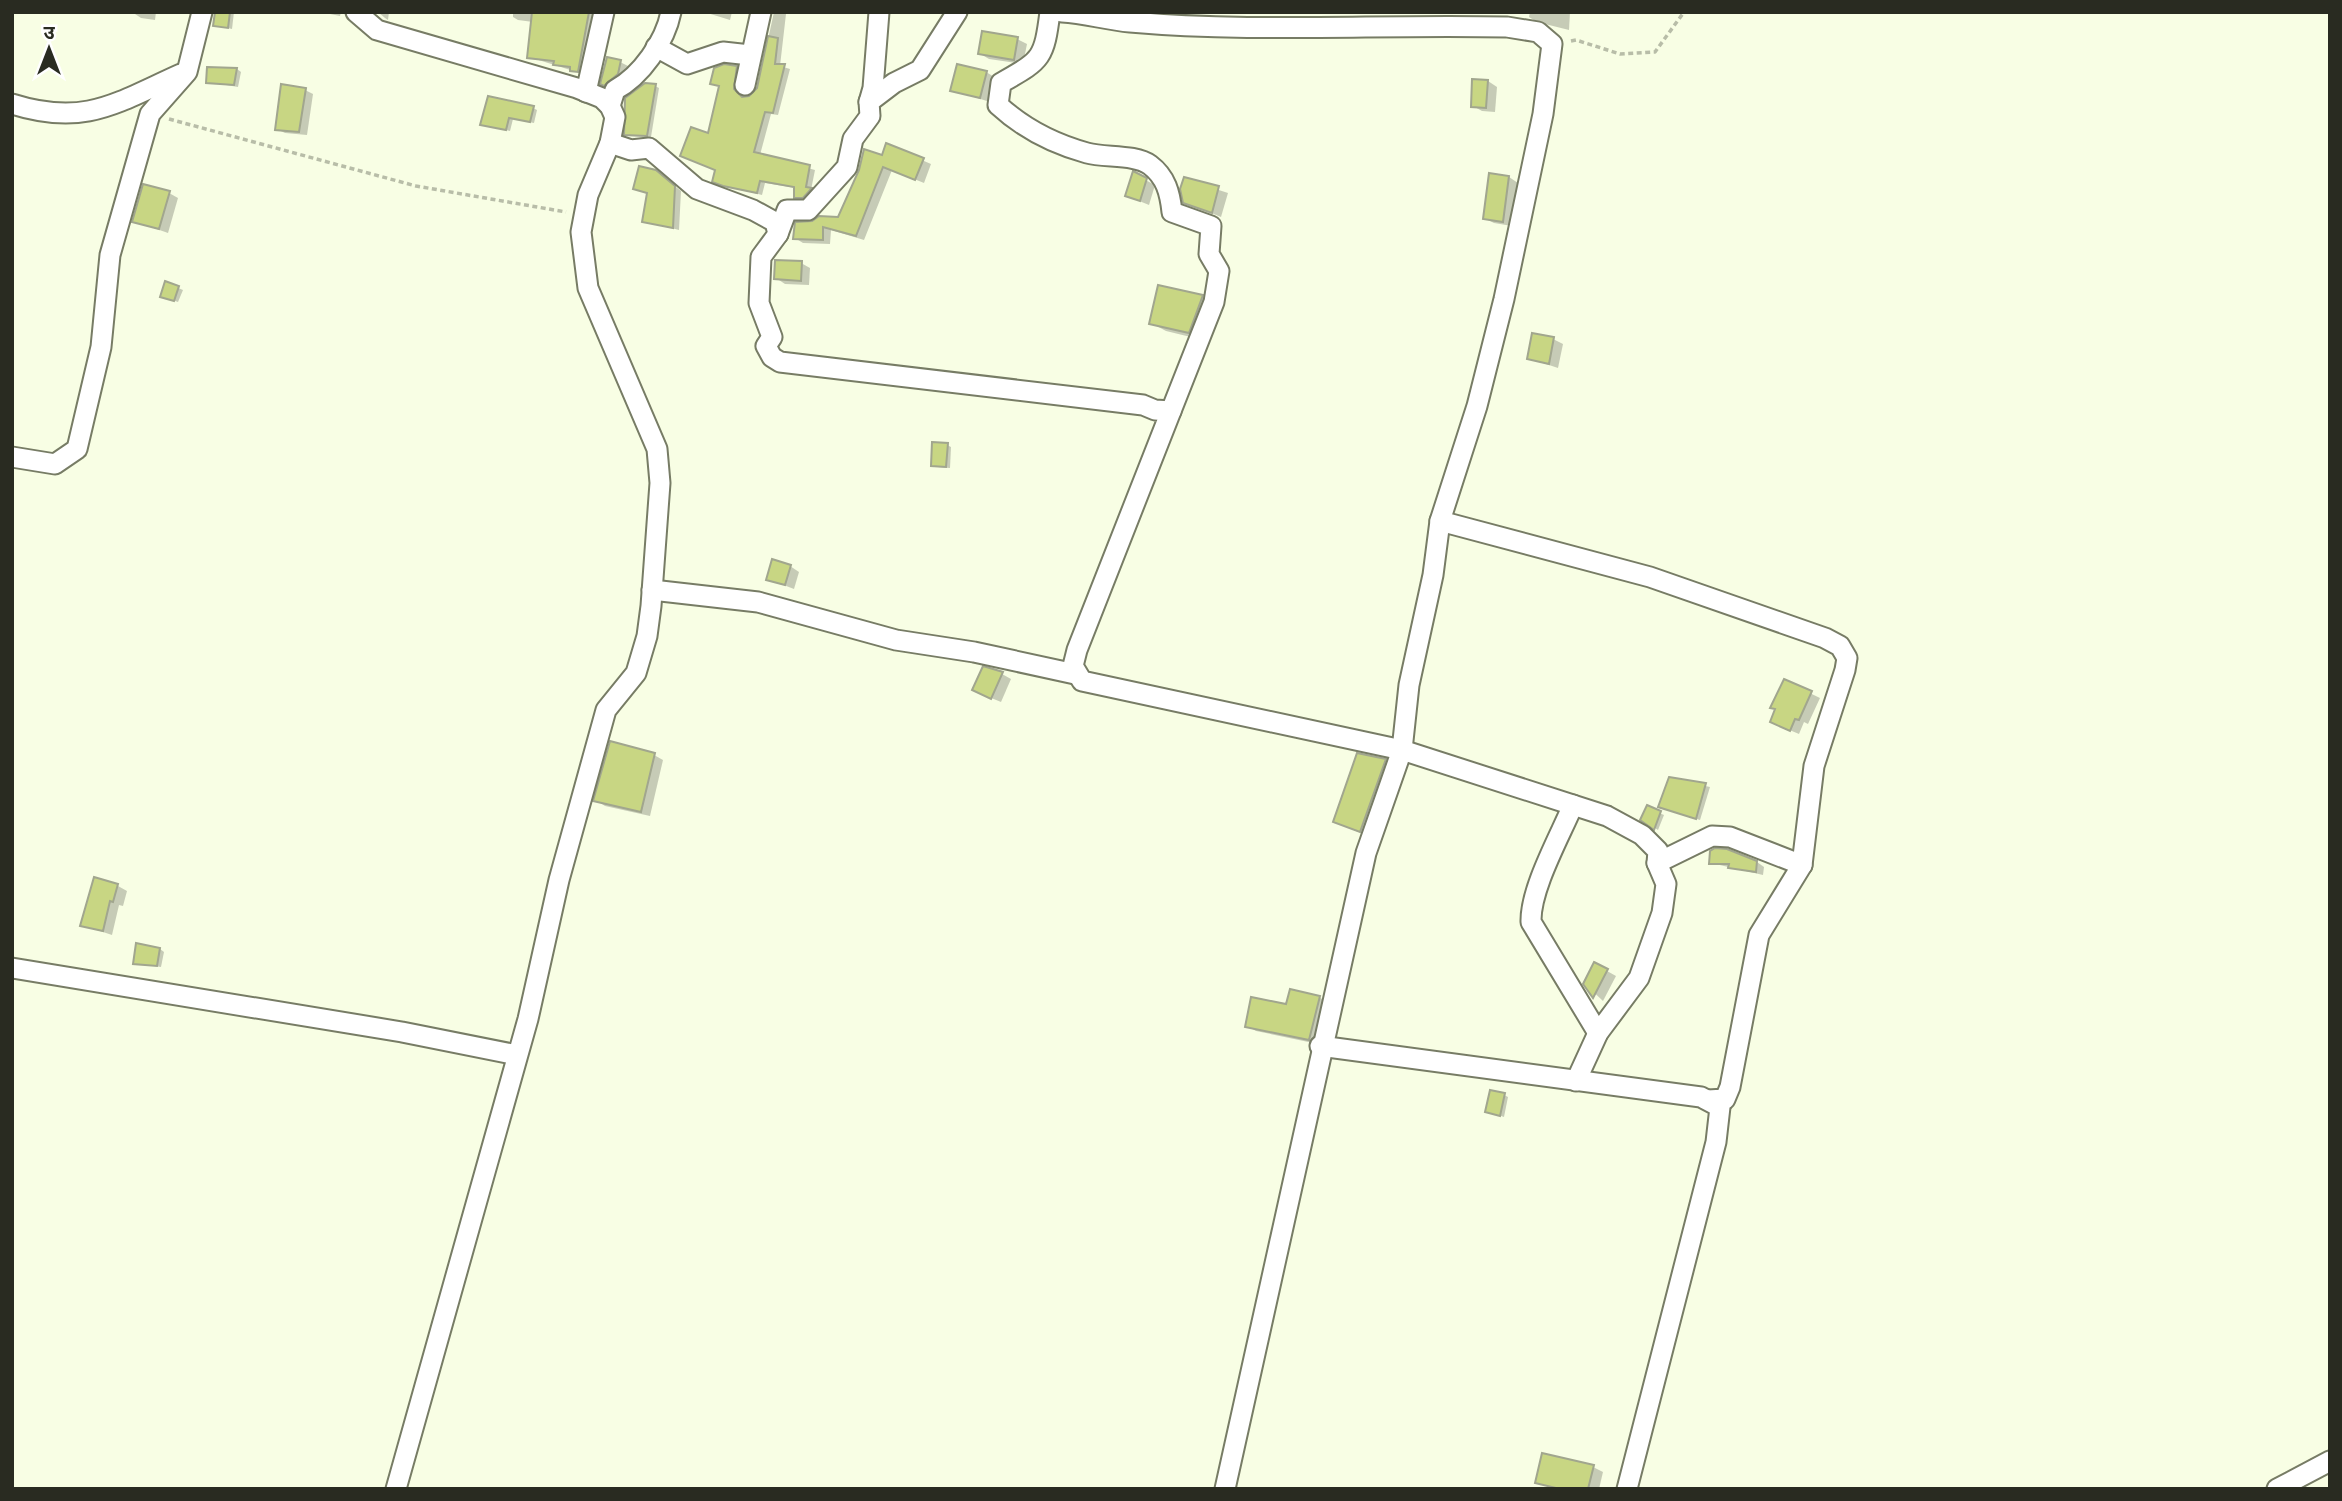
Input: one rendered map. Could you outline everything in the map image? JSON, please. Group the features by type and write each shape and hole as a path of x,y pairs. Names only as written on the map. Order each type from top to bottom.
{"street":[{"path":"12,457 55,464 77,449 101,347 110,256 150,114 187,72 202,12"},
{"path":"356,12 377,30 586,92 602,98 610,106 615,117 610,143 583,214 581,232 588,288 653,436 660,484 647,636 636,673 607,710 603,723 559,880 517,1055 396,1489"},
{"path":"586,92 604,12"},
{"path":"610,106 615,90 632,81 656,47 671,12"},
{"path":"745,85 761,12"},
{"path":"879,12 873,88 869,102 870,117 853,139 847,167 808,211 787,211 778,234 761,257 759,303 772,357 780,362 1143,405 1155,410 1171,411"},
{"path":"869,102 919,69 957,12"},
{"path":"1050,12 1047,38 1036,62 1000,83 998,105 1019,125 1086,153 1147,163 1162,175 1170,194 1172,212 1211,226 1209,254 1219,271 1214,302 1077,650 1073,666 1075,674 1082,681 1096,685 1402,750 1607,816 1642,835 1658,851 1657,863 1666,884 1662,912 1639,978 1598,1033 1576,1081"},
{"path":"1062,12 1106,17 1337,29 1507,27 1538,32 1552,44 1543,114 1504,299 1477,406 1440,521 1433,575 1409,685 1402,750 1366,853 1321,1046 1225,1489"},
{"path":"656,47 687,64 723,52 750,55"},
{"path":"12,104 54,114 78,115 102,109 187,72"},
{"path":"610,143 631,150 649,148 697,189 767,216 775,222 778,234"},
{"path":"1321,1046 1708,1100 1725,1099 1730,1087 1759,935 1802,865 1814,766 1845,670 1847,658 1840,646 1825,638 1650,578 1440,521"},
{"path":"652,590 758,602 896,640 974,652 1075,674"},
{"path":"1573,805 1531,910 1531,922 1598,1033"},
{"path":"1657,863 1712,836 1730,837 1802,865"},
{"path":"12,968 402,1032 517,1055"},
{"path":"1626,1489 1716,1143 1720,1107 1708,1100"},
{"path":"2277,1489 2330,1461"}],"path":[{"path":"1552,44 1576,40 1620,54 1655,52 1684,12"},
{"path":"150,114 416,186 583,214"}],"building":[{"path":"215,12 230,12 228,28 213,26"},
{"path":"532,12 589,12 578,72 570,71 570,67 553,65 554,61 527,58"},
{"path":"982,31 1018,37 1014,60 978,54"},
{"path":"768,36 778,38 775,64 785,64 773,113 765,112 754,152 810,165 806,187 812,188 803,198 794,198 794,187 760,181 757,193 723,186 712,182 715,170 680,156 691,127 708,133 719,86 710,84 714,68 724,64 737,66 734,89 742,97 749,96 757,88"},
{"path":"607,57 621,60 618,74 604,86 600,84"},
{"path":"957,64 987,71 980,98 950,91"},
{"path":"207,67 237,68 234,85 206,83"},
{"path":"1472,79 1488,80 1486,108 1471,107"},
{"path":"645,83 656,84 647,136 624,135 625,98"},
{"path":"281,84 306,88 299,132 275,130"},
{"path":"488,96 534,106 530,122 509,118 506,130 480,125"},
{"path":"886,143 924,158 915,180 883,167 856,236 823,227 823,240 793,239 795,222 812,221 819,216 838,217 859,170 864,149 882,155"},
{"path":"639,166 656,170 675,186 673,228 642,222 647,193 633,189"},
{"path":"1133,171 1147,178 1140,201 1125,196"},
{"path":"1489,173 1509,176 1503,222 1483,219"},
{"path":"1184,177 1219,186 1212,213 1183,203 1180,189"},
{"path":"143,184 170,191 159,229 132,222"},
{"path":"775,260 802,261 801,281 774,279"},
{"path":"165,281 179,286 174,301 160,297"},
{"path":"1158,285 1203,295 1189,333 1149,324"},
{"path":"1532,333 1554,337 1549,364 1527,359"},
{"path":"932,442 948,443 946,467 931,466"},
{"path":"772,559 791,565 785,585 766,580"},
{"path":"983,666 1003,672 991,699 972,690"},
{"path":"1784,679 1812,691 1799,720 1795,719 1790,731 1770,722 1775,709 1770,708"},
{"path":"610,741 655,753 641,812 593,801"},
{"path":"1357,753 1386,759 1360,832 1333,822"},
{"path":"1669,777 1706,783 1696,819 1658,807"},
{"path":"1647,805 1661,811 1654,830 1640,820"},
{"path":"1715,848 1727,849 1757,861 1756,872 1728,868 1729,864 1709,864 1710,851"},
{"path":"94,877 118,884 113,902 110,901 103,931 80,926"},
{"path":"136,943 160,948 157,966 133,964"},
{"path":"1594,962 1608,969 1593,998 1583,984"},
{"path":"1290,989 1320,996 1309,1040 1245,1027 1251,997 1286,1004"},
{"path":"1490,1090 1505,1093 1500,1116 1485,1112"},
{"path":"1542,1453 1594,1465 1588,1489 1560,1489 1535,1483"}]}
